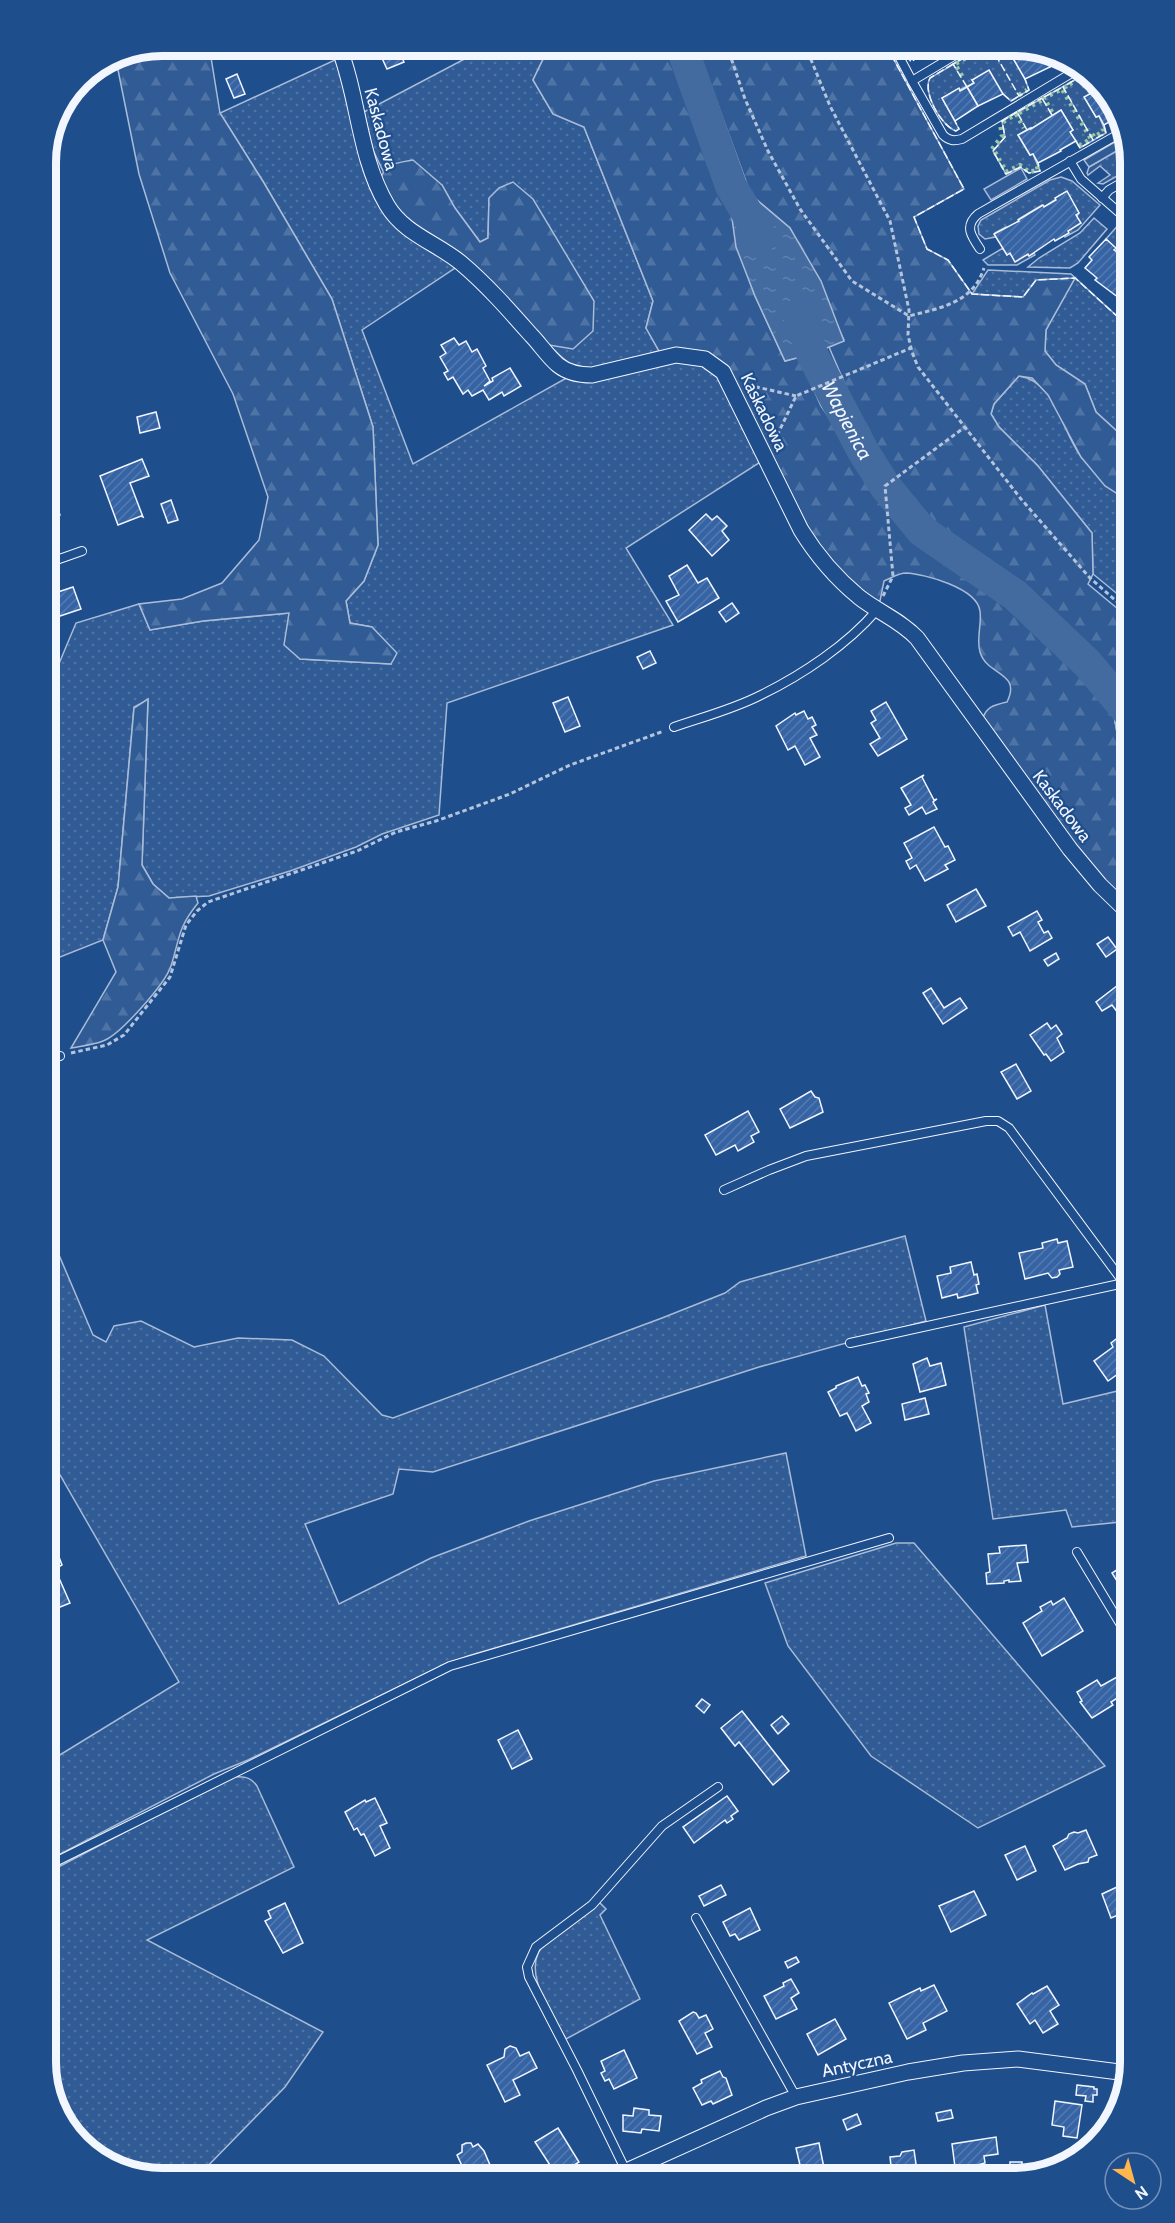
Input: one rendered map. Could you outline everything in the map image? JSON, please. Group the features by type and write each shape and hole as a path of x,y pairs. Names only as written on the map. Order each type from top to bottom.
{"street":[{"name":"Kaskadowa","path":"342,56 370,170 388,208 410,231 461,263 559,365 581,375 592,375 676,355 705,359 714,365 728,380 765,459 801,530 816,554 859,597 901,623 917,638 1070,849 1100,885 1120,904"},
{"name":"Antyczna","path":"636,2168 728,2124 796,2097 908,2072 990,2060 1046,2061 1119,2072"}],"lane":[{"path":"899,56 943,135 955,141 1071,73"},
{"path":"912,81 954,56"},
{"path":"980,249 969,227 971,220 978,214 1116,135"},
{"path":"1070,161 1081,179 1120,213"},
{"path":"1102,198 1109,190 1120,184"},
{"path":"56,560 82,551"},
{"path":"674,727 760,696 827,654 877,610"},
{"path":"56,1057 60,1056"},
{"path":"724,1190 806,1156 986,1120 998,1122 1009,1128 1120,1278"},
{"path":"850,1343 1120,1284"},
{"path":"56,1862 450,1666 889,1538"},
{"path":"1077,1552 1120,1623"},
{"path":"615,2168 578,2070 529,1977 527,1967 536,1947 592,1905 662,1826 718,1787"},
{"path":"696,1918 796,2097"}],"path":[{"path":"730,56 768,151 800,209 852,280 909,316 953,304 976,285 984,268"},
{"path":"810,56 830,106 890,221 904,283 909,316 908,335 918,368 1021,499 1090,578 1120,604"},
{"path":"728,380 796,396 911,348"},
{"path":"765,459 796,396"},
{"path":"877,610 893,576 885,486 965,427"},
{"path":"60,1056 107,1045 124,1035 170,977 186,926 197,911 208,902 357,851 396,832 436,821 510,794 570,765 674,727"}],"green space":[{"path":"155,56 211,56 220,113 332,299 373,427 378,545 364,581 346,601 350,623 372,627 397,653 391,664 300,659 284,645 289,613 203,621 150,630 139,604 182,599 222,583 259,540 268,497 233,394 170,273 139,174 117,66 134,59"},
{"path":"470,56 545,56 533,80 553,114 584,127 653,301 646,328 659,351 611,366 592,369 579,368 569,363 549,345 489,198 488,238 480,242 455,208 442,185 394,163 383,171 373,150 364,112"},
{"path":"545,56 677,56 709,156 730,204 737,247 755,296 785,361 799,357 821,406 878,491 917,536 1006,602 1079,671 1113,710 1120,740 1120,898 1103,881 982,721 985,713 991,707 1007,702 1010,685 1007,679 989,666 980,652 980,611 977,603 960,589 949,584 937,579 906,573 884,581 880,601 875,604 860,594 804,527 732,380 680,349 659,351 646,328 653,301 584,127 553,114 533,80"},
{"path":"700,56 892,56 964,189 914,217 927,249 948,260 972,294 1023,297 1036,280 1075,278 1046,330 1045,351 1056,365 1085,384 1096,412 1120,434 1120,496 1105,486 1081,457 1048,395 1032,378 1019,376 994,404 991,414 999,427 1038,466 1092,533 1093,574 1088,584 1120,611 1120,694 1094,657 1019,587 924,520 872,447 829,347 844,340 790,228 751,195"},
{"path":"967,56 1019,56 1014,60 1029,90 1011,101 1003,94 972,80 974,83 942,98 959,129 956,131 944,123 934,108 928,84 930,78"},
{"path":"337,59 366,168 458,266 362,330 413,464 570,376 688,359 714,370 762,461 626,548 673,625 447,703 439,815 382,834 356,847 290,871 209,896 169,898 153,884 142,865 148,700 134,707 118,887 103,940 56,959 56,671 76,623 139,604 150,630 203,621 290,613 300,659 391,664 372,627 350,623 346,601 364,581 378,545 373,427 332,299 220,113"},
{"path":"1079,78 1094,93 1085,97 1096,117 1099,116 1106,133 1080,148 1061,110 1018,135 1030,155 1033,154 1040,171 1029,173 1020,167 1006,174 993,151 1005,137 1002,121"},
{"path":"1119,150 1120,174 1103,184 1098,183 1110,175 1100,166 1088,175 1089,167"},
{"path":"413,160 442,185 455,208 480,242 488,238 489,198 499,188 513,182 533,199 594,301 593,331 573,349 549,345 413,229 379,182 388,167"},
{"path":"1061,177 1072,181 1100,205 1078,230 1064,236 1079,213 1067,192 995,233 996,237 985,239 979,234 978,226 981,220 1050,180"},
{"path":"1094,218 1107,229 1078,263 1070,268 1028,267 1080,233"},
{"path":"1120,223 1120,254 1106,239"},
{"path":"1003,248 1007,255 1010,253 1015,261 1028,254 1029,256 1034,253 1035,255 1017,265 988,265 983,260"},
{"path":"988,270 1071,274 1120,319 1120,434 1096,412 1085,384 1056,365 1045,351 1046,330 1075,278 1023,297 972,294"},
{"path":"1019,376 1032,380 1042,387 1082,458 1120,495 1120,596 1093,574 1092,533 1038,466 999,427 991,414 994,404"},
{"path":"148,699 142,865 153,884 169,898 196,896 198,903 183,927 167,974 141,1008 111,1037 95,1044 71,1048 116,972 103,940 118,887 134,708"},
{"path":"905,1236 926,1321 759,1367 433,1472 399,1469 393,1494 305,1524 339,1604 431,1558 529,1521 654,1481 786,1453 806,1556 468,1656 431,1671 248,1760 214,1774 56,1856 56,1757 179,1682 56,1468 56,1248 93,1335 106,1342 114,1326 141,1321 194,1347 238,1338 292,1340 324,1356 382,1415 393,1418 662,1318 725,1293 740,1282"},
{"path":"1045,1305 1063,1404 1120,1390 1120,1522 1072,1527 1066,1510 993,1519 964,1327"},
{"path":"896,1543 914,1543 1105,1766 978,1828 871,1756 788,1646 765,1583"},
{"path":"230,1777 245,1777 257,1786 294,1867 147,1940 323,2032 285,2087 207,2167 155,2167 115,2157 97,2146 77,2126 70,2114 59,2089 56,2068 56,1868"},
{"path":"599,1902 606,1909 600,1915 640,1999 566,2039 540,1990 535,1964 539,1952 547,1942"}],"shaded area":[{"path":"1117,141 1119,150 1089,167 1084,160"},
{"path":"1021,168 1027,179 991,200 984,189"}],"water":[{"path":"751,195 790,228 821,281 844,341 812,354 785,361 755,296 736,247 730,204"},
{"path":"1120,705 1120,740 1118,738 1113,710"}],"building":[{"path":"381,56 401,56 404,62 387,69"},
{"path":"1019,56 1034,58 1047,61 1050,67 1025,79 1014,60"},
{"path":"989,70 1003,94 978,106 967,87 974,83 972,80"},
{"path":"237,74 245,94 234,98 226,79"},
{"path":"967,87 978,106 955,121 942,98 959,88 960,91"},
{"path":"1093,92 1111,121 1104,125 1099,116 1096,117 1084,97"},
{"path":"1061,110 1073,130 1070,132 1076,141 1038,163 1033,154 1030,155 1018,135"},
{"path":"1067,191 1079,213 1076,215 1081,223 1068,231 1069,233 1055,241 1054,239 1029,256 1028,254 1015,262 1010,253 1007,255 994,234 1043,205 1044,207 1056,200 1055,198"},
{"path":"1106,239 1116,248 1114,250 1120,254 1120,303 1117,300 1119,298 1095,280 1097,278 1085,268 1092,260 1089,257"},
{"path":"454,338 459,345 466,341 472,352 477,349 486,366 483,368 490,381 484,386 493,381 492,378 510,368 521,386 504,396 502,392 489,400 483,390 472,396 468,390 463,394 453,377 448,380 444,373 448,371 440,357 446,353 441,345"},
{"path":"156,412 160,428 140,433 137,417"},
{"path":"142,459 149,476 130,483 143,517 118,525 100,476"},
{"path":"171,500 178,520 168,523 161,504"},
{"path":"706,514 712,520 717,516 727,526 722,531 729,540 712,556 689,530"},
{"path":"687,565 698,583 707,578 719,598 678,622 666,601 679,595 669,576"},
{"path":"56,584 58,592 73,587 81,609 57,617"},
{"path":"732,603 739,613 726,622 719,612"},
{"path":"650,651 656,663 643,669 637,657"},
{"path":"568,697 580,726 565,732 553,703"},
{"path":"886,702 907,739 878,756 870,744 880,738 871,723 876,720 871,711"},
{"path":"804,711 808,719 812,717 816,725 812,727 817,735 810,738 820,757 805,765 795,746 788,750 776,726 795,713 796,715"},
{"path":"924,775 922,777 934,800 937,799 933,802 937,809 926,814 922,807 909,815 905,808 911,805 901,788"},
{"path":"934,827 955,860 945,865 948,869 925,881 916,865 910,869 906,861 912,858 904,843"},
{"path":"976,889 986,906 956,922 947,905"},
{"path":"1037,911 1042,920 1038,922 1044,933 1048,931 1052,938 1030,951 1020,932 1013,936 1008,927"},
{"path":"1108,937 1117,949 1106,957 1097,944"},
{"path":"1056,953 1059,959 1048,966 1044,960"},
{"path":"1120,984 1120,1016 1112,1005 1102,1011 1096,1002"},
{"path":"931,988 944,1008 960,998 967,1008 943,1024 923,993"},
{"path":"1047,1023 1051,1029 1056,1025 1062,1034 1057,1038 1064,1052 1051,1061 1030,1035"},
{"path":"1016,1064 1031,1091 1017,1099 1001,1072"},
{"path":"811,1091 815,1097 819,1098 823,1112 790,1128 780,1109"},
{"path":"748,1111 759,1132 751,1136 754,1142 738,1151 735,1145 716,1155 705,1135"},
{"path":"1057,1239 1058,1243 1067,1241 1073,1267 1059,1270 1060,1274 1057,1277 1052,1278 1048,1273 1025,1279 1019,1253 1043,1248 1042,1243"},
{"path":"971,1262 974,1275 977,1274 978,1293 958,1298 957,1294 942,1298 937,1276 951,1273 950,1267"},
{"path":"1120,1336 1120,1373 1108,1381 1094,1361 1113,1347 1111,1343"},
{"path":"927,1358 930,1366 941,1363 946,1385 920,1392 913,1364"},
{"path":"858,1377 862,1386 865,1385 869,1393 866,1394 869,1402 862,1406 871,1423 856,1431 847,1413 840,1416 828,1392"},
{"path":"925,1398 929,1414 905,1420 902,1404"},
{"path":"1026,1545 1028,1562 1017,1563 1021,1581 1009,1582 1009,1580 1004,1583 987,1584 986,1573 990,1572 988,1554 1000,1553 999,1547"},
{"path":"59,1557 62,1565 56,1568 56,1558"},
{"path":"1120,1568 1120,1579 1117,1581 1112,1573"},
{"path":"56,1571 70,1603 56,1609"},
{"path":"1064,1598 1083,1631 1042,1656 1023,1623 1042,1611 1040,1607 1051,1601 1053,1605"},
{"path":"1117,1677 1120,1682 1120,1696 1111,1702 1113,1705 1092,1718 1080,1702 1082,1701 1077,1692 1097,1680 1101,1686"},
{"path":"702,1699 710,1705 704,1713 696,1706"},
{"path":"742,1711 789,1771 773,1785 739,1742 735,1746 721,1728"},
{"path":"782,1716 789,1724 778,1734 771,1725"},
{"path":"518,1730 532,1759 512,1769 498,1740"},
{"path":"727,1796 738,1811 731,1816 733,1819 727,1823 725,1820 694,1843 683,1827"},
{"path":"375,1798 387,1823 380,1826 390,1848 375,1856 364,1834 361,1835 357,1828 354,1830 345,1812 365,1800 366,1802"},
{"path":"1086,1830 1097,1855 1089,1858 1088,1862 1065,1870 1053,1846 1067,1838 1069,1834"},
{"path":"1025,1846 1036,1871 1017,1880 1005,1855"},
{"path":"721,1885 726,1895 704,1906 699,1896"},
{"path":"1120,1886 1120,1914 1111,1918 1102,1894"},
{"path":"974,1891 986,1915 951,1932 939,1906"},
{"path":"285,1903 303,1943 283,1953 265,1921 271,1918 268,1911"},
{"path":"750,1908 760,1930 739,1940 735,1934 730,1936 723,1922"},
{"path":"796,1957 799,1962 788,1968 785,1962"},
{"path":"791,1979 799,1993 791,1998 797,2009 776,2019 764,1996 784,1986 783,1983"},
{"path":"934,1985 947,2011 923,2023 926,2030 907,2039 889,2003 920,1988 921,1991"},
{"path":"1047,1986 1059,2005 1050,2011 1058,2024 1043,2033 1035,2020 1030,2024 1017,2004"},
{"path":"693,2012 699,2018 706,2015 713,2029 705,2033 712,2047 697,2054 679,2021"},
{"path":"835,2019 846,2039 818,2055 807,2034"},
{"path":"510,2046 516,2048 520,2056 529,2052 537,2068 513,2080 520,2095 505,2102 487,2065 504,2057 505,2049"},
{"path":"624,2050 637,2078 614,2089 609,2079 605,2081 601,2073 605,2071 601,2061"},
{"path":"720,2071 726,2078 732,2095 713,2104 711,2101 702,2105 693,2088 702,2083 701,2080"},
{"path":"1077,2085 1097,2089 1097,2095 1093,2095 1093,2102 1085,2101 1086,2096 1076,2095"},
{"path":"1055,2101 1082,2105 1077,2138 1063,2136 1064,2127 1052,2125"},
{"path":"634,2108 649,2110 649,2115 661,2116 659,2131 642,2129 641,2133 623,2131 623,2115 633,2116"},
{"path":"951,2110 953,2118 938,2121 936,2113"},
{"path":"857,2114 861,2124 847,2130 843,2120"},
{"path":"558,2128 579,2162 570,2167 551,2167 535,2142"},
{"path":"996,2137 998,2154 984,2156 985,2163 977,2165 977,2168 958,2168 955,2167 952,2144"},
{"path":"471,2143 473,2147 478,2144 484,2151 491,2167 463,2167 457,2155 462,2152 462,2145"},
{"path":"819,2143 824,2168 801,2168 796,2148"},
{"path":"914,2150 917,2168 881,2168 891,2166 890,2157 900,2156 902,2152"},
{"path":"1010,2162 1022,2162 1022,2167 998,2168 998,2166 1010,2166"}],"waterway":[{"name":"Wapienica","path":"685,56 731,186 761,237"},
{"name":"Wapienica","path":"799,314 812,354 863,451 885,486 922,531 1015,595 1087,663 1120,702"}],"hedge":[{"path":"962,76 955,64 970,56"},
{"path":"1066,89 1065,87 1079,78"},
{"path":"1087,86 1090,92"},
{"path":"1052,112 1044,98 1062,89 1091,139 1080,145 1078,142"},
{"path":"1019,95 1027,90"},
{"path":"1019,113 1042,100"},
{"path":"1003,122 1016,114 1024,128"},
{"path":"992,149 1002,136 1000,123"},
{"path":"1092,134 1094,137 1104,131 1102,126"},
{"path":"995,152 1006,172 1020,165 1029,172 1038,170 1037,166"}],"fence":[{"path":"892,56 964,189 914,217 927,249 948,260 972,294 1023,297 1036,280 1075,278 1120,319"},
{"path":"907,56 911,62 918,57"},
{"path":"967,56 953,64 967,87"},
{"path":"996,56 1019,96 1029,90 1025,79"},
{"path":"953,64 930,78 928,84 934,108 944,123 956,131 959,129 955,121"},
{"path":"1079,78 1063,87 1093,140 1106,133 1104,125"},
{"path":"1052,115 1042,98 1063,87"},
{"path":"1003,94 1011,101 1019,96"},
{"path":"1027,130 1017,112 1042,98"},
{"path":"1017,112 1002,121 1005,137 993,151 1006,174 1021,167 1029,173 1040,171 1038,163"},
{"path":"1076,141 1080,148 1093,140"}]}
